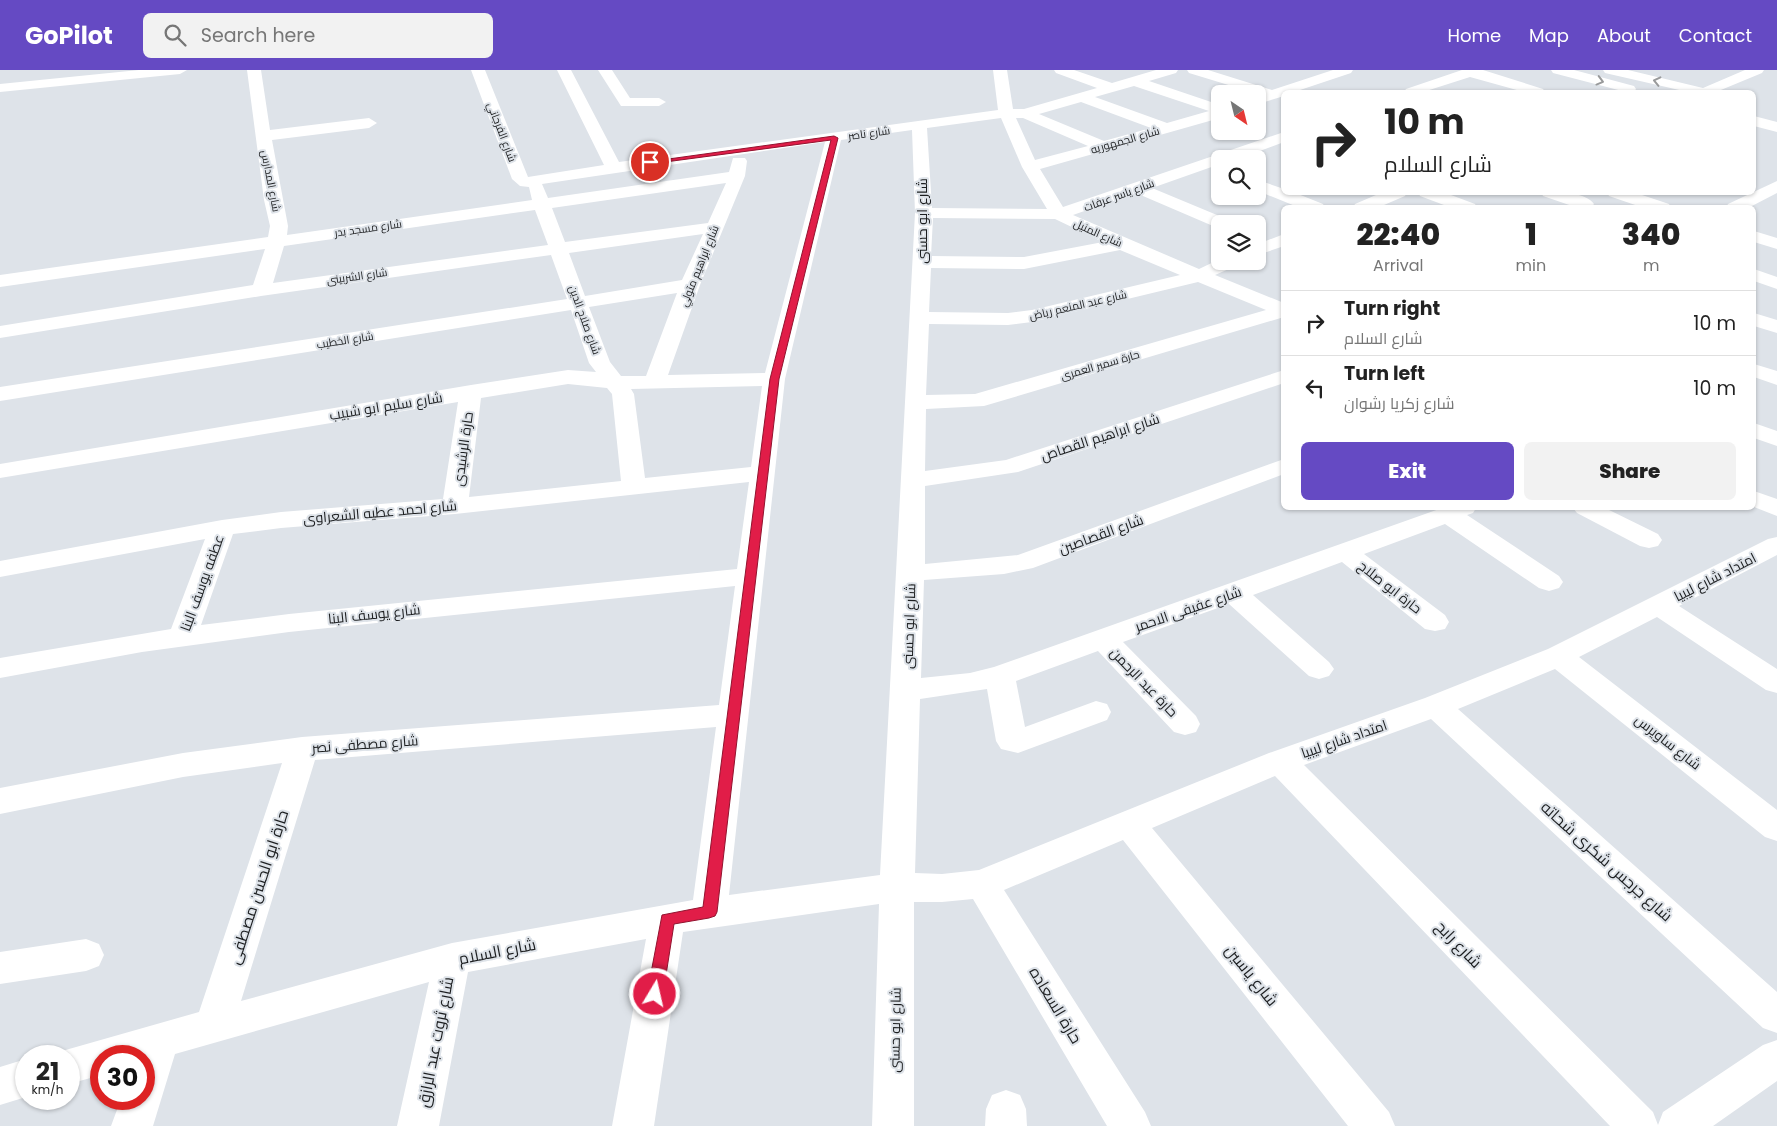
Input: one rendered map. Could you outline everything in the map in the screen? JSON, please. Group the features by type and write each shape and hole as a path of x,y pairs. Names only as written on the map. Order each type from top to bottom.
{"street":[{"path":"0,88 180,70"},
{"name":"شارع المدارس","path":"254,70 273,200 278,212 279,226 277,240 260,290"},
{"name":"شارع الفرجاني","path":"478,70 520,180 534,182"},
{"path":"564,70 614,169"},
{"path":"604,70 626,103 659,102"},
{"path":"1061,70 1111,88"},
{"path":"1194,70 1272,95"},
{"path":"1287,90 1346,70"},
{"path":"1558,70 1634,90"},
{"path":"1610,70 1637,73 1698,90"},
{"path":"1710,90 1757,70"},
{"name":"شارع المنيل","path":"1005,71 1006,114 1030,167 1059,214 1074,224 1281,310"},
{"name":"شارع ناصر","path":"534,182 662,160 1006,114 1025,114 1164,71"},
{"path":"1417,90 1472,71 1532,90"},
{"path":"1287,73 1314,81"},
{"path":"1134,81 1211,108"},
{"path":"1429,86 1444,90"},
{"path":"1266,97 1281,92"},
{"path":"1081,97 1165,128"},
{"path":"1025,114 1102,146"},
{"name":"شارع الجمهوريه","path":"1030,167 1211,114"},
{"path":"263,136 369,124"},
{"name":"شارع ابو حسنى","path":"893,1126 897,887 924,213 919,126"},
{"path":"709,912 774,379 834,138"},
{"name":"شارع ياسر عرفات","path":"1248,150 1281,138"},
{"path":"1260,145 1281,152"},
{"name":"شارع ابراهيم متولي","path":"655,382 690,285 737,176 740,150"},
{"name":"شارع ياسر عرفات","path":"924,213 1059,214 1211,166"},
{"name":"شارع مسجد بدر","path":"0,281 277,240 737,176"},
{"name":"شارع صلاح الدين","path":"534,182 600,363 623,394 634,487"},
{"path":"1741,204 1777,186"},
{"path":"1138,188 1211,219"},
{"path":"1266,188 1281,194"},
{"path":"1284,195 1309,205"},
{"path":"1368,205 1391,195"},
{"path":"1434,195 1461,205"},
{"path":"1556,195 1580,205"},
{"path":"1584,205 1605,195"},
{"path":"1624,195 1654,205"},
{"path":"1756,206 1770,208"},
{"name":"شارع الشربينى","path":"0,332 260,290 715,227"},
{"path":"1756,237 1777,244"},
{"path":"922,262 1024,263 1122,244"},
{"name":"شارع عبد المنعم رياض","path":"919,318 1008,319 1032,316 1198,276 1211,270"},
{"path":"1756,276 1777,283"},
{"name":"شارع الخطيب","path":"0,394 690,285"},
{"name":"حارة سمير العمرى","path":"915,402 976,401 1281,312"},
{"path":"1756,320 1777,327"},
{"path":"1756,371 1777,378"},
{"name":"شارع سليم ابو شبيب","path":"0,471 568,377 594,378 616,383 774,379"},
{"name":"شارع ابراهيم القصاص","path":"913,480 1009,467 1281,377"},
{"name":"حارة الرشيدى","path":"455,506 471,392"},
{"path":"1756,431 1777,439"},
{"name":"شارع القصاصين","path":"911,573 1004,566 1024,562 1281,467"},
{"name":"شارع احمد عطيه الشعراوى","path":"0,569 222,528 281,520 455,506 762,473"},
{"path":"1756,499 1777,508"},
{"path":"1590,510 1649,540"},
{"path":"1456,511 1549,582"},
{"name":"شارع عفيفى الاحمر","path":"906,690 970,683 1000,676 1233,594 1456,511"},
{"name":"عطفه يوسف البنا","path":"182,637 222,528"},
{"name":"حارة ابو صلاح","path":"1345,552 1435,622"},
{"name":"امتداد شارع ليبيا","path":"897,887 942,888 982,884 1280,761 1436,706 1558,656 1659,606 1772,554"},
{"name":"شارع يوسف البنا","path":"0,668 142,642 289,623 750,576"},
{"path":"1233,594 1319,669"},
{"path":"1659,606 1777,683"},
{"name":"حارة عبد الرحمن","path":"1103,639 1185,724"},
{"name":"شارع ساويرس","path":"1558,656 1777,828"},
{"path":"1000,676 1012,740 1018,742 1096,712"},
{"name":"شارع جرجس شكرى شحاته","path":"1436,706 1777,1016"},
{"name":"شارع مصطفى نصر","path":"0,801 183,765 302,749 733,715"},
{"name":"حارة ابو الحسن مصطفى","path":"214,1026 302,749"},
{"name":"شارع رابح","path":"1280,761 1638,1126"},
{"name":"شارع ياسين","path":"1129,824 1374,1126"},
{"name":"حارة السعاده","path":"982,884 1130,1126"},
{"name":"شارع السلام","path":"145,1045 452,959 709,912 897,887"},
{"path":"633,1126 667,919"},
{"path":"0,968 86,955"},
{"name":"شارع ثروت عبد الرازق","path":"418,1126 452,959"},
{"path":"155,1056 160,1041"},
{"path":"1678,1126 1777,1058"},
{"path":"0,1086 15,1081"},
{"path":"132,1126 137,1110"}],"route":[{"path":"650,162 834,138 774,379 709,912 667,919 655,994"}]}
